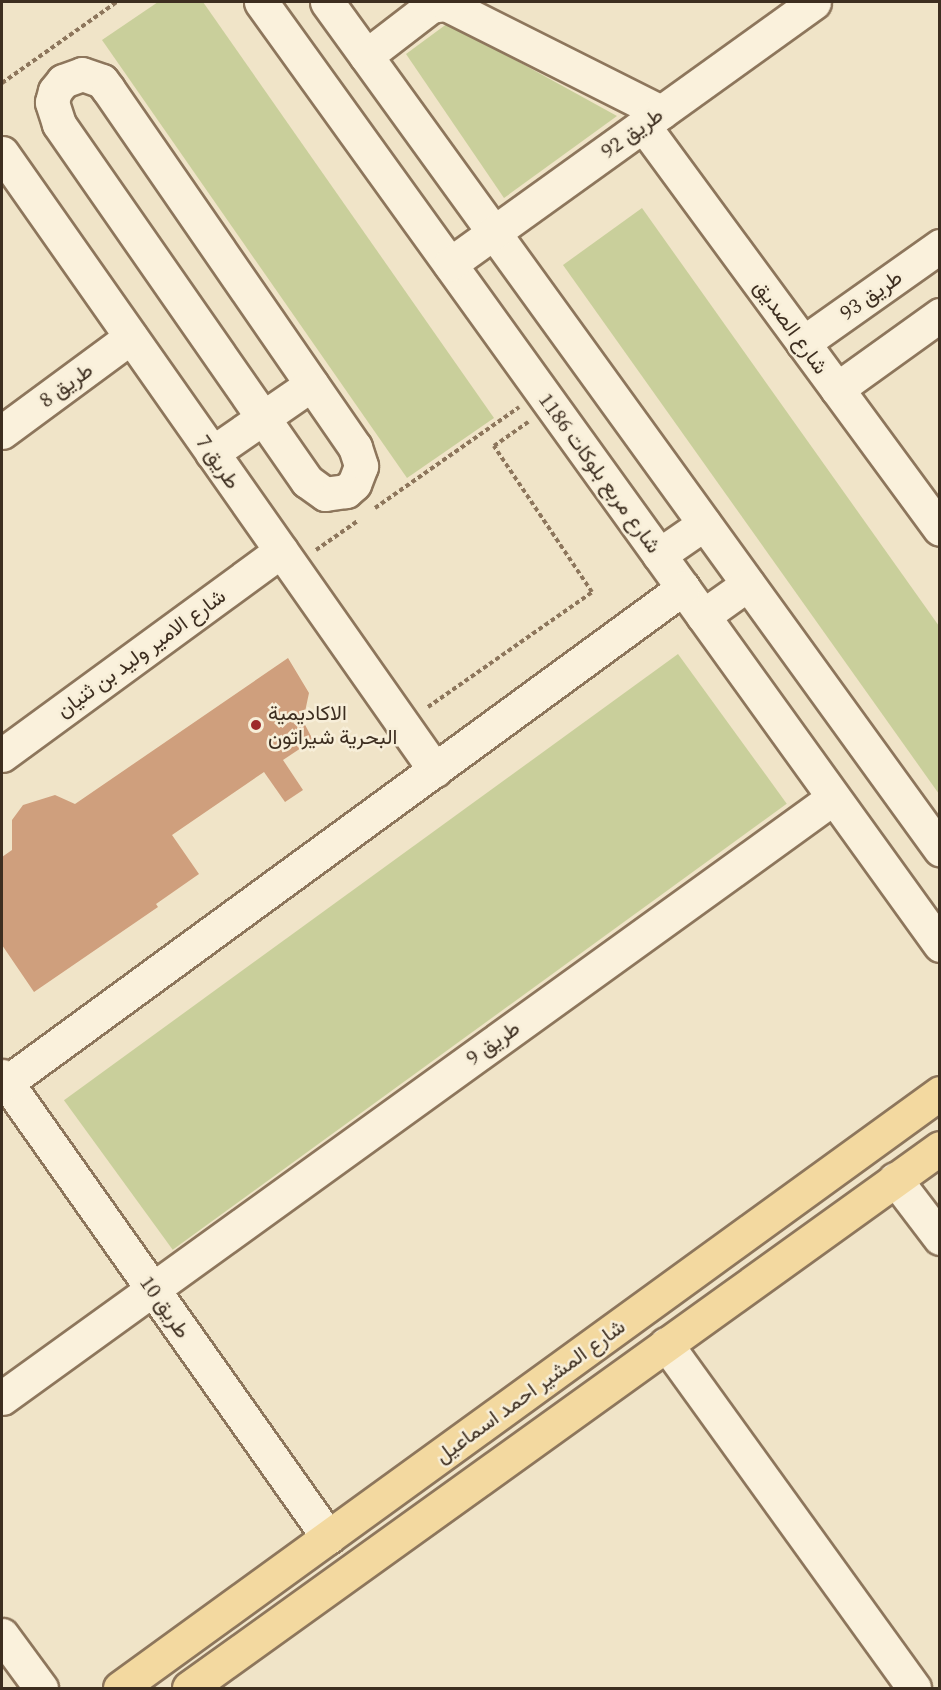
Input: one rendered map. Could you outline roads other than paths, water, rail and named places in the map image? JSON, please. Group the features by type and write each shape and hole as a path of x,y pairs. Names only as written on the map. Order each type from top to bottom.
{"main road":[{"name":"شارع المشير احمد اسماعيل","path":"120,1689 939,1093"},
{"name":"شارع المشير احمد اسماعيل","path":"189,1689 939,1148"}],"street":[{"name":"شارع مربع بلوكات 1186","path":"261,2 939,945"},
{"path":"327,2 939,849"},
{"name":"طريق 92","path":"450,264 814,2"},
{"path":"366,56 431,6 446,4 652,118"},
{"path":"82,74 102,81 312,384 360,456 359,475 346,491 325,494 315,489 263,418 59,124 52,102 63,81 82,74"},
{"name":"شارع الصديق","path":"652,118 803,343 939,529"},
{"name":"طريق 7","path":"2,153 435,770"},
{"name":"طريق 93","path":"803,343 939,246"},
{"path":"837,390 939,315"},
{"name":"طريق 8","path":"2,432 131,337"},
{"path":"212,453 312,384"},
{"path":"659,555 704,524"},
{"name":"شارع الامير وليد بن ثنيان","path":"2,755 286,559"},
{"path":"702,616 748,584"},
{"path":"4,1080 435,770 683,588"},
{"name":"طريق 9","path":"2,1398 833,798"},
{"name":"طريق 10","path":"4,1080 328,1537"},
{"path":"895,1179 939,1238"},
{"path":"666,1344 914,1689"},
{"path":"2,1635 42,1689"}],"place":[{"name":"الاكاديمية البحرية شيراتون","path":"256,725"}]}
